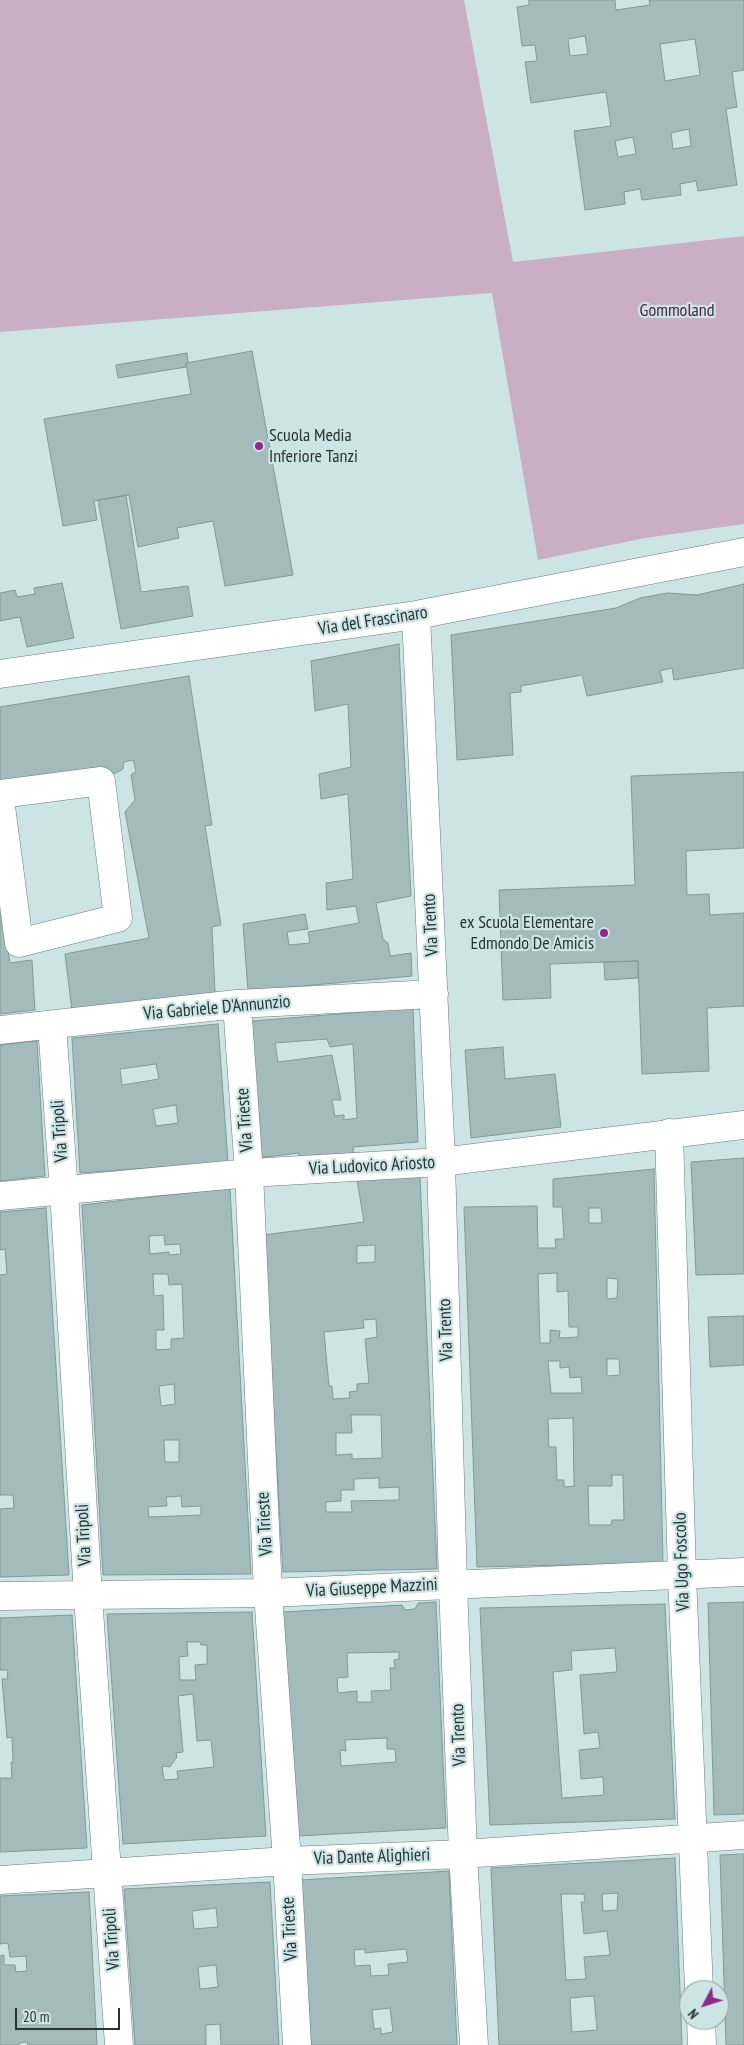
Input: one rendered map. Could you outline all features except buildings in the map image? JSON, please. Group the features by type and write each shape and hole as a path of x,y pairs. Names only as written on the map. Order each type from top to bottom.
{"street":[{"name":"Via del Frascinaro","path":"0,674 416,615 744,552"},
{"name":"Via Trento","path":"416,615 441,1162 463,1854 474,2045"},
{"path":"0,794 101,781 118,918 18,943 0,799"},
{"name":"Via Gabriele D'Annunzio","path":"0,1030 237,1004 434,994"},
{"name":"Via Trieste","path":"237,1004 249,1173 268,1593 287,1861 297,2045"},
{"name":"Via Tripoli","path":"52,1025 64,1191 88,1596 119,2045"},
{"name":"Via Ludovico Ariosto","path":"0,1196 249,1173 441,1162 744,1125"},
{"name":"Via Ugo Foscolo","path":"669,1133 682,1575 700,1980"},
{"name":"Via Giuseppe Mazzini","path":"0,1596 268,1593 744,1572"},
{"name":"Via Dante Alighieri","path":"0,1880 287,1861 463,1854 744,1835"},
{"path":"701,2030 702,2045"}],"green space":[{"name":"Gommoland","path":"0,0 464,0 513,262 744,236 744,524 645,538 538,560 492,293 0,332"}],"place":[{"name":"Scuola Media Inferiore Tanzi","path":"259,446"},
{"name":"ex Scuola Elementare Edmondo De Amicis","path":"604,933"}]}
